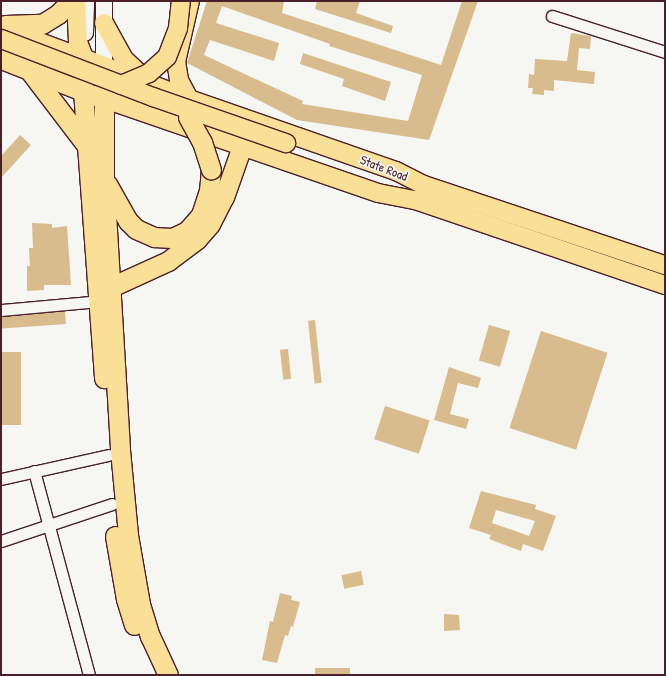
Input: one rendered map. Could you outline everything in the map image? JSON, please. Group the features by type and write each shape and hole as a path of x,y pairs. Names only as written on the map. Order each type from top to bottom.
{"highway":[{"path":"1,39 42,24 58,14 71,1"},
{"path":"1,39 84,58 104,66 102,98 105,294 108,455 112,504 118,565 126,599 136,632 155,675"},
{"path":"1,39 28,69 88,146"},
{"path":"84,58 83,91 88,146 105,294 132,566 150,636 168,675"},
{"path":"28,69 102,98"},
{"path":"104,179 132,225 144,234 163,239 187,231 201,215 209,191 211,170 202,142 188,108"},
{"path":"105,294 168,261 197,239 210,224 224,197 242,146"}],"main road":[{"path":"76,1 78,42 84,58"},
{"path":"84,58 86,1"},
{"path":"104,1 104,66"},
{"path":"121,85 149,73 167,57 178,28 181,1"},
{"path":"188,108 178,80 176,62 190,1"},
{"path":"104,23 124,59 135,71 155,86"},
{"path":"1,39 285,146 420,192"},
{"path":"1,39 112,92 188,108 285,146"},
{"name":"State Road","path":"104,66 155,86 188,108 396,171 420,192 665,285"},
{"name":"State Road","path":"102,98 378,193 420,192 665,265"}],"street":[{"path":"552,16 665,52"},
{"path":"1,310 105,294"},
{"path":"1,479 108,455"},
{"path":"34,472 89,675"},
{"path":"1,541 48,527 112,504"}],"building":[{"path":"207,1 284,1 282,13 441,65 462,1 478,1 429,140 297,120 187,63","holes":["222,6 330,44 329,46 422,75 408,121 302,104 303,101 204,55 210,40 274,61 279,43 216,23"]},
{"path":"317,1 360,1 356,13 393,26 391,33 315,9"},
{"path":"571,33 591,36 590,49 579,48 577,70 595,72 594,84 554,80 554,91 544,90 544,95 532,94 533,88 528,88 529,74 534,75 535,59 567,61"},
{"path":"303,53 391,82 385,101 342,86 344,79 300,64"},
{"path":"20,135 31,145 1,178 1,156"},
{"path":"32,223 52,224 52,228 67,226 71,285 44,285 44,290 27,291 27,266 30,266 29,248 33,248"},
{"path":"65,311 66,324 2,328 1,315"},
{"path":"315,320 322,383 315,383 308,321"},
{"path":"489,325 510,331 500,367 479,361"},
{"path":"541,331 608,353 576,450 509,428"},
{"path":"288,349 291,379 283,380 280,350"},
{"path":"1,352 21,352 21,425 1,425"},
{"path":"449,367 481,378 478,388 458,383 450,414 469,419 466,429 434,420"},
{"path":"385,406 430,421 419,454 374,439"},
{"path":"481,491 536,505 535,509 556,516 543,551 523,544 521,551 489,539 491,535 469,528","holes":["496,510 535,521 529,536 492,523"]},
{"path":"361,571 364,585 344,589 341,575"},
{"path":"280,593 292,596 291,600 300,602 293,627 291,626 288,636 285,635 277,663 262,660 270,621 273,622"},
{"path":"444,614 459,615 460,630 444,631"},
{"path":"315,668 350,668 350,675 315,675"}]}
